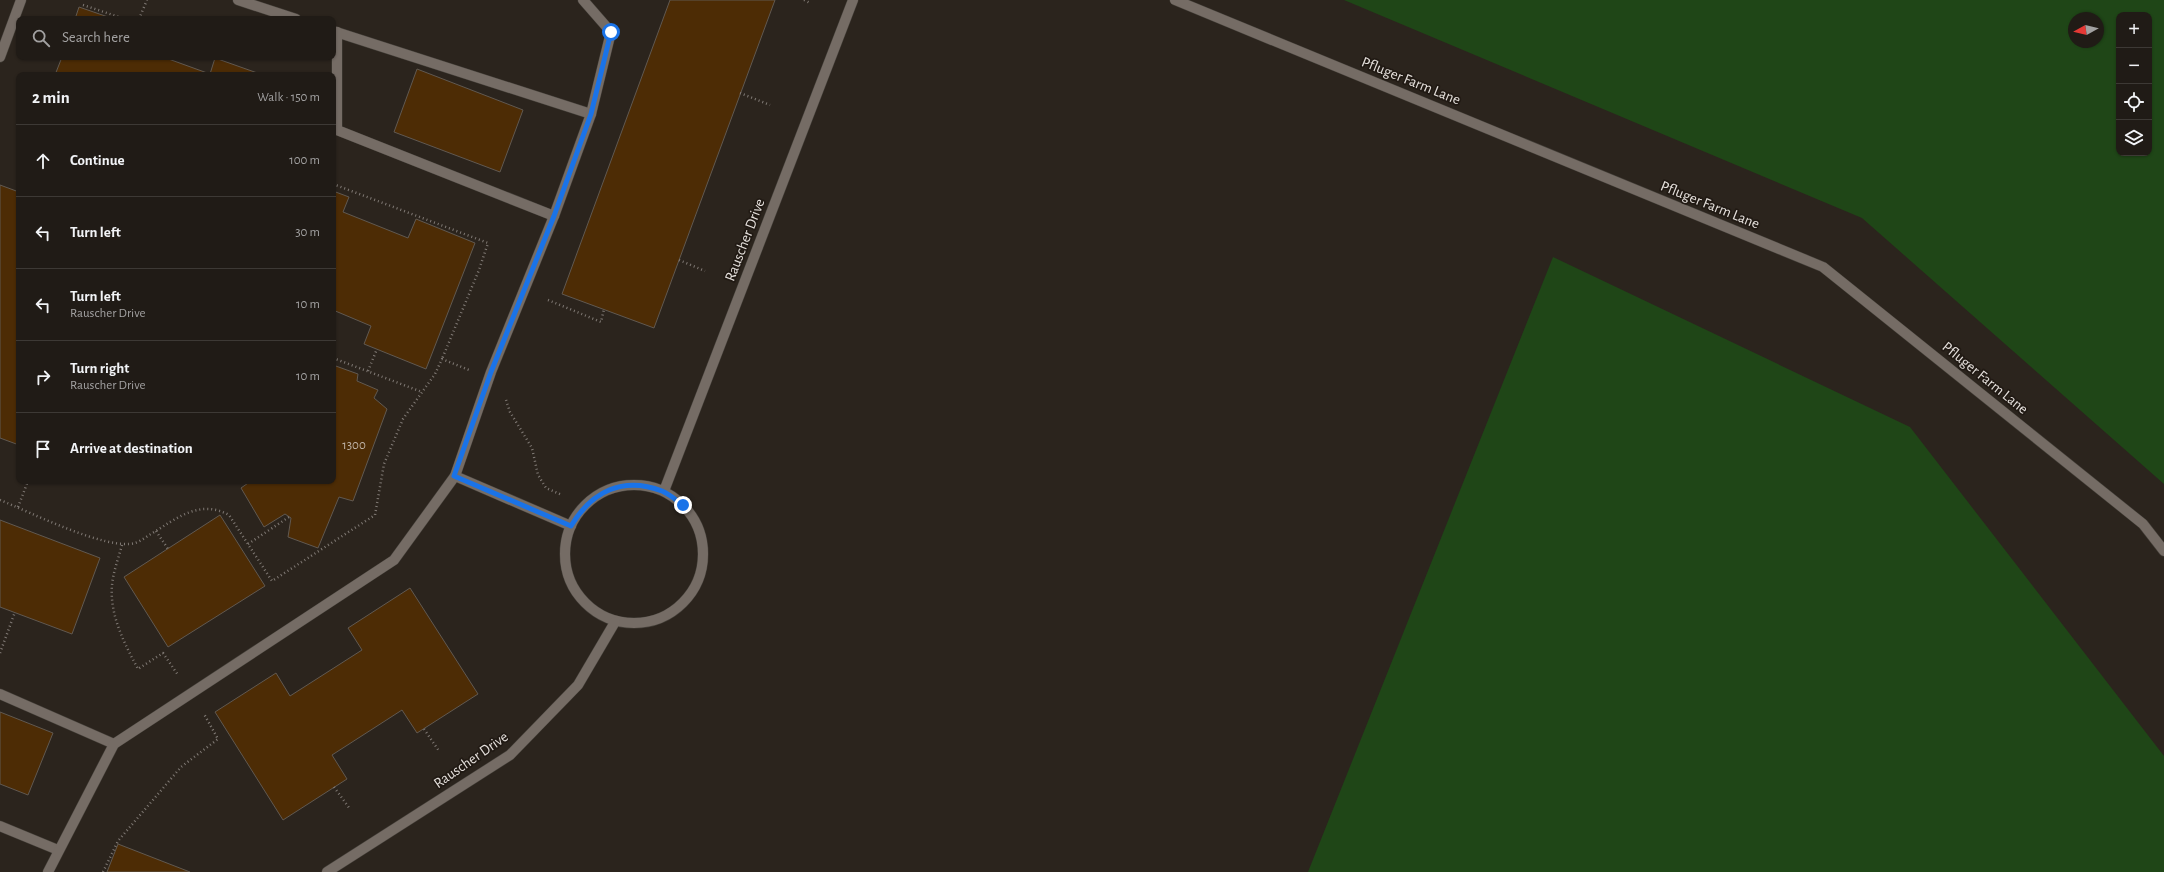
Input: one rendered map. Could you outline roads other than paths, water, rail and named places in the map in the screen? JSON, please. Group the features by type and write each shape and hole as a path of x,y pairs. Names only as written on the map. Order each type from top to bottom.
{"street":[{"path":"0,57 21,0"},
{"path":"238,0 287,16"},
{"path":"48,872 114,744 394,560 454,476 491,372 554,216 591,114 611,32 583,0"},
{"name":"Rauscher Drive","path":"664,491 853,0"},
{"name":"Pfluger Farm Lane","path":"1176,0 1823,268 2143,524 2164,550"},
{"path":"336,32 591,114"},
{"path":"336,60 336,72"},
{"path":"336,81 337,130 554,216"},
{"path":"454,476 571,526"},
{"path":"642,485 664,491 683,505 696,523 703,545 702,568 694,589 680,607 660,619 638,624 614,622 594,612 578,595 568,575 564,552 571,526 581,509 598,494 620,486 642,485"},
{"name":"Rauscher Drive","path":"327,872 510,755 578,685 614,622"},
{"path":"0,694 114,744"},
{"path":"0,826 58,850"}]}
